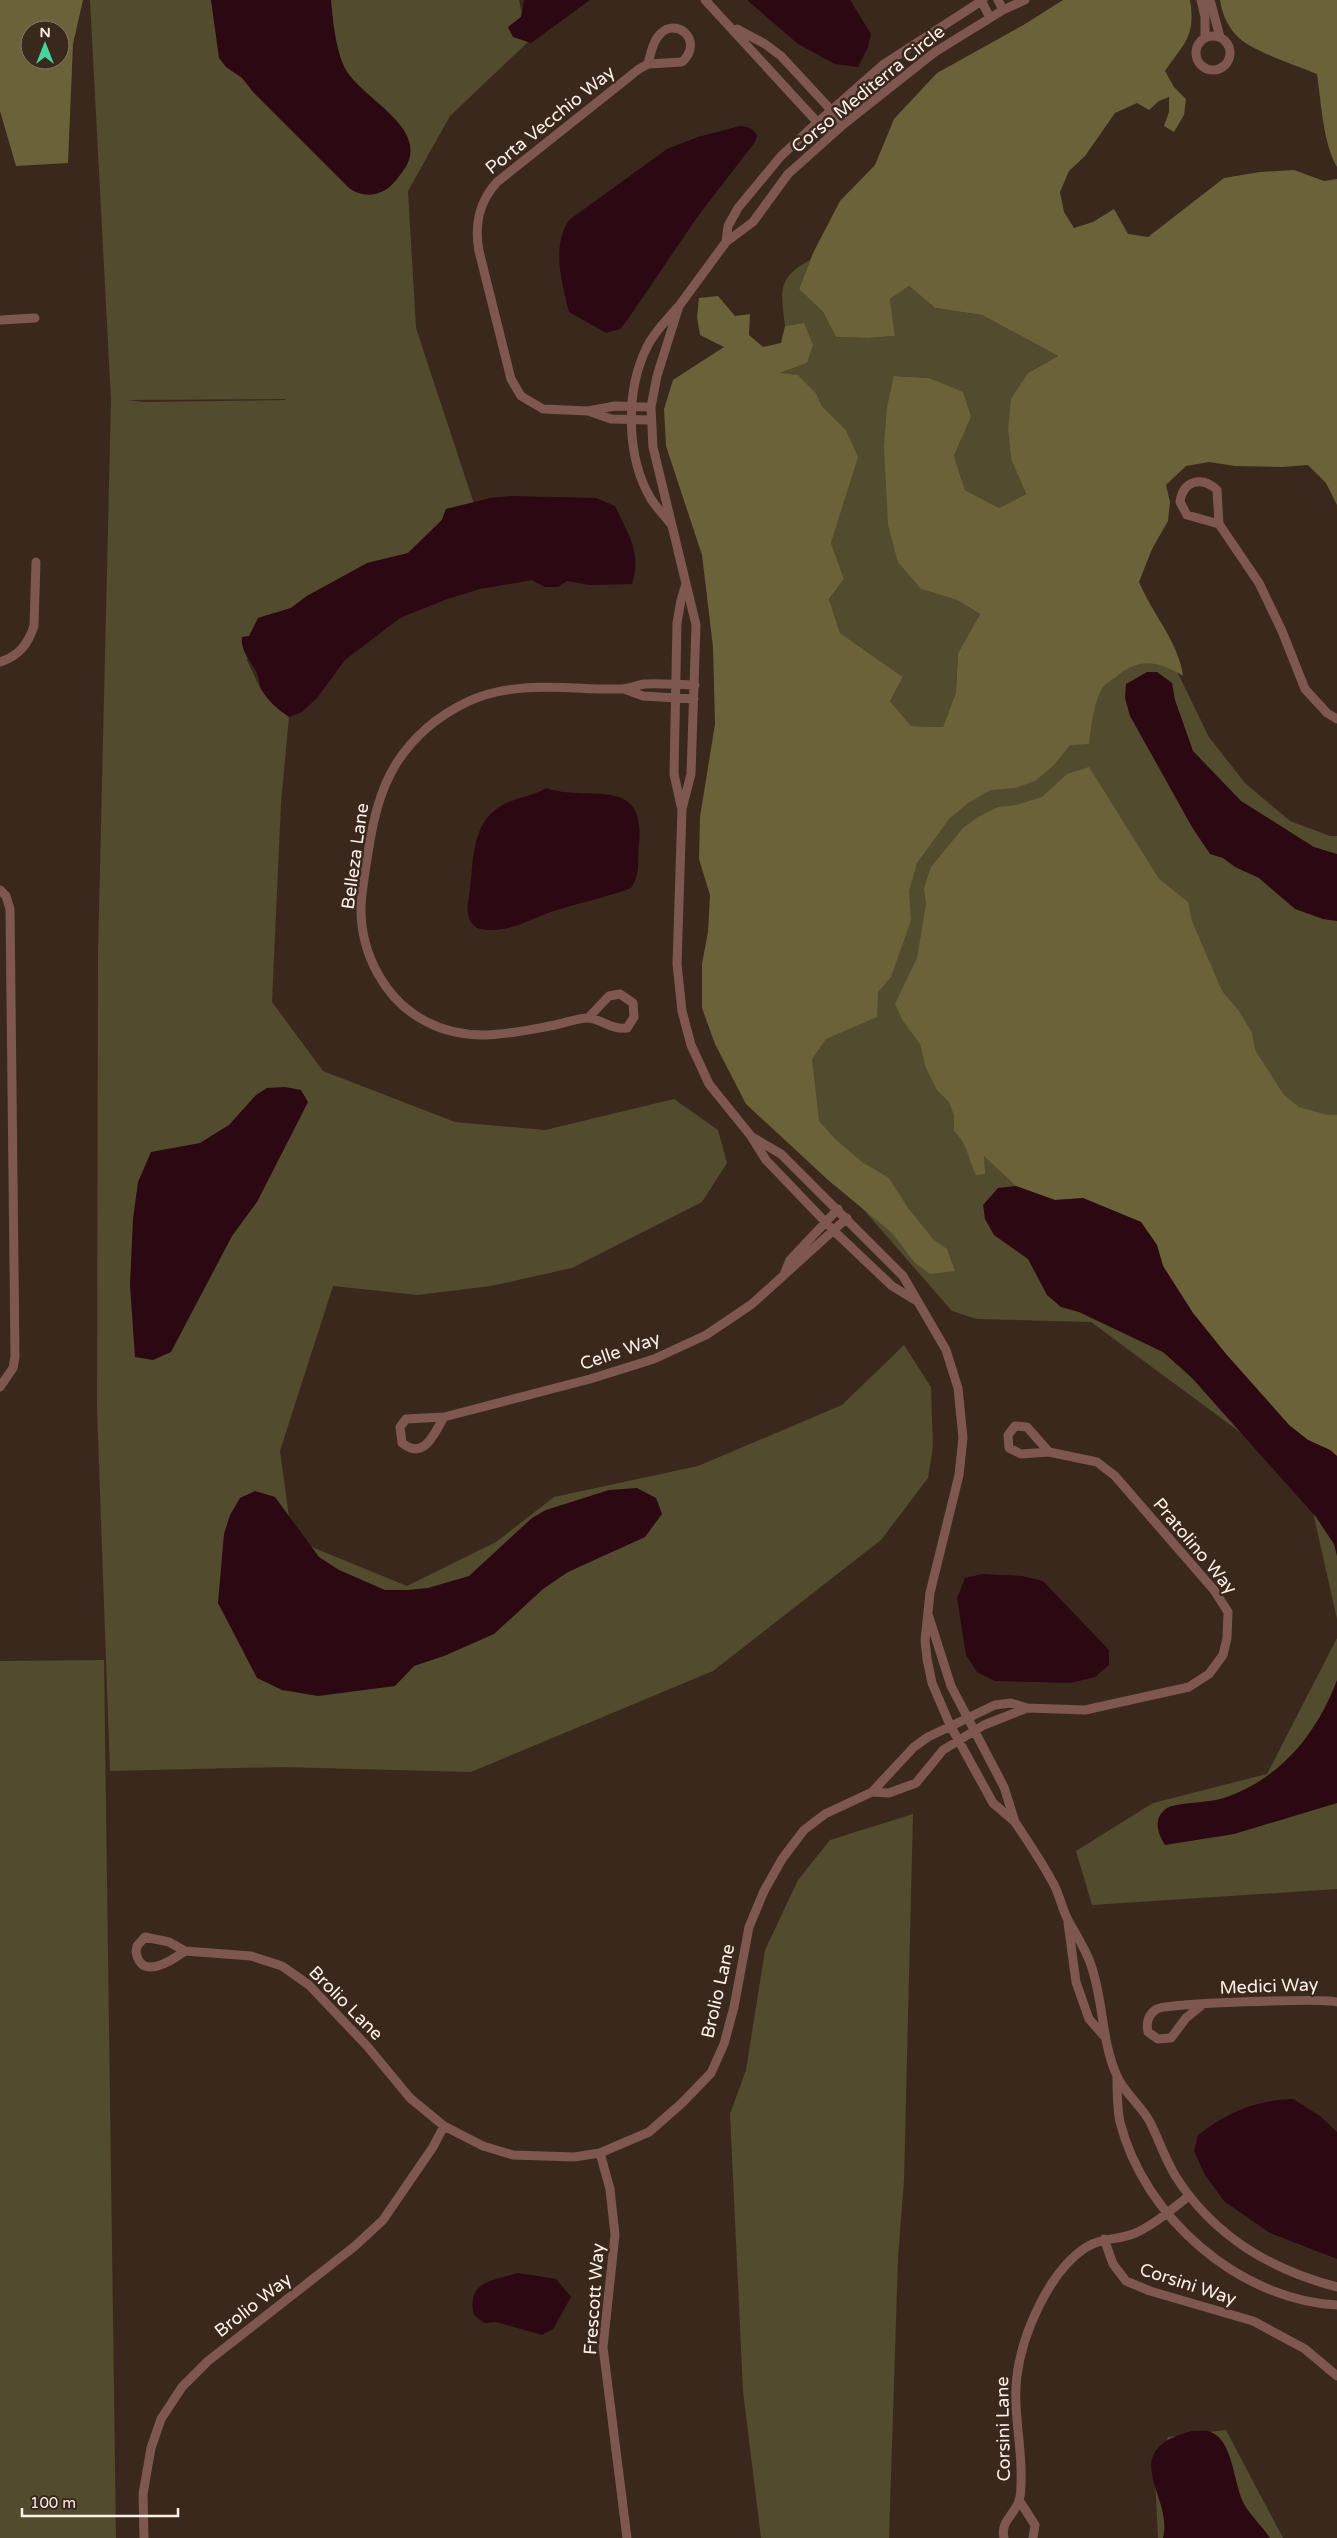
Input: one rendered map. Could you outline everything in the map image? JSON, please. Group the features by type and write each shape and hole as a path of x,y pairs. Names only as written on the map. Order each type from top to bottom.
{"street":[{"path":"705,0 830,136"},
{"path":"982,0 990,18"},
{"name":"Corso Mediterra Circle","path":"726,242 728,226 738,208 781,156 884,64 982,0"},
{"path":"998,0 1003,10"},
{"name":"Corso Mediterra Circle","path":"916,1300 892,1286 826,1223 766,1160 751,1136 709,1084 691,1045 682,1011 677,964 682,809 691,774 696,625 653,447 650,420 651,407 656,376 679,306 726,242 753,222 788,174 844,124 935,52 1003,10 1024,0"},
{"path":"1201,0 1205,17 1204,37 1196,46 1195,56 1202,67 1215,70 1226,65 1230,54 1227,43 1220,37 1210,0"},
{"path":"730,25 765,44 781,56 844,124"},
{"path":"672,28 686,33 690,39 691,48 688,57 682,62 648,64 655,42 664,30 672,28"},
{"path":"1204,37 1220,37"},
{"name":"Porta Vecchio Way","path":"648,64 606,94 497,182 484,201 477,222 479,251 511,379 516,389 527,402 543,409 588,411 606,418 650,420"},
{"path":"671,526 652,499 640,473 633,439 632,419 636,377 646,348 658,330 679,306"},
{"path":"0,320 35,318"},
{"path":"588,411 615,406 651,407"},
{"path":"1219,524 1187,515 1180,502 1185,488 1193,482 1201,480 1210,483 1216,490 1219,524 1259,583 1282,631 1305,689 1327,713 1337,719"},
{"path":"0,662 22,651 31,635 34,626 36,562"},
{"name":"Corso Mediterra Circle","path":"682,809 674,774 677,623 680,600 686,584"},
{"name":"Belleza Lane","path":"588,1018 488,1036 457,1033 426,1022 401,1004 376,971 363,931 362,894 374,821 383,788 398,762 427,728 468,702 501,691 543,687 624,689 645,684 695,685"},
{"name":"Belleza Lane","path":"624,689 643,696 694,699"},
{"path":"0,890 6,896 10,909 15,1357 13,1368 0,1386"},
{"path":"620,994 634,1003 634,1018 627,1028 610,1027 588,1018 608,996 620,994"},
{"name":"Corso Mediterra Circle","path":"751,1136 781,1154 904,1276 946,1350 958,1388 964,1438 958,1475 934,1569 925,1640 927,1659 935,1690 958,1740 993,1803 1015,1822"},
{"name":"Celle Way","path":"785,1273 790,1260 838,1209"},
{"name":"Celle Way","path":"444,1417 426,1446 418,1449 409,1448 402,1443 400,1427 406,1419 444,1417 590,1379 654,1359 706,1335 752,1304 847,1218"},
{"name":"Pratolino Way","path":"950,1725 1004,1703 1018,1704 1027,1708 1085,1710 1189,1688 1209,1674 1223,1655 1227,1638 1228,1612 1214,1590 1115,1476 1097,1462 1049,1452 1014,1452 1009,1448 1008,1435 1015,1426 1027,1427 1049,1452"},
{"name":"Corso Mediterra Circle","path":"928,1614 951,1686 1004,1787 1015,1822 1054,1884 1068,1920 1091,1963 1099,1987 1105,2037 1117,2076 1120,2122 1129,2147 1146,2182 1192,2240 1223,2265 1264,2287 1298,2298 1337,2305"},
{"name":"Pratolino Way","path":"958,1740 995,1720 1020,1713 1027,1708"},
{"name":"Brolio Lane","path":"185,1952 156,1968 141,1964 136,1952 137,1946 145,1937 169,1942 185,1952 251,1956 282,1966 309,1985 367,2046 410,2098 444,2126 483,2146 514,2155 574,2157 600,2153 649,2132 682,2103 711,2072 724,2044 734,2007 749,1927 768,1883 804,1830 825,1814 872,1792 914,1748 950,1725"},
{"name":"Brolio Lane","path":"872,1792 889,1794 916,1783 936,1757 958,1740"},
{"name":"Corso Mediterra Circle","path":"1068,1920 1076,1982 1089,2019 1105,2037"},
{"name":"Medici Way","path":"1202,2005 1186,2018 1171,2038 1158,2039 1148,2032 1147,2022 1150,2015 1158,2008 1202,2005 1304,2000 1337,2002"},
{"name":"Corso Mediterra Circle","path":"1117,2076 1150,2122 1175,2176 1189,2196 1215,2224 1254,2254 1279,2268 1309,2280 1337,2287"},
{"name":"Brolio Way","path":"144,2538 143,2494 151,2448 161,2419 182,2387 208,2361 355,2246 382,2220 433,2146 444,2126"},
{"name":"Frescott Way","path":"600,2153 610,2189 615,2235 603,2347 627,2538"},
{"path":"1104,2239 1132,2234 1168,2212 1189,2196"},
{"name":"Corsini Way","path":"1104,2239 1113,2264 1126,2281 1150,2291 1253,2321 1305,2349 1337,2376"},
{"name":"Corsini Lane","path":"1004,2538 1003,2529 1019,2500 1021,2467 1017,2376 1024,2341 1038,2306 1064,2269 1085,2248 1104,2239"},
{"name":"Corsini Lane","path":"1019,2500 1035,2525 1033,2538"}],"shaded area":[{"path":"0,0 83,0 73,44 68,163 16,166 0,111"},
{"path":"90,0 519,0 528,42 450,116 408,191 416,328 474,504 446,509 442,520 408,553 350,573 307,596 291,608 258,618 247,660 261,690 289,717 281,803 272,1002 323,1071 455,1122 545,1130 674,1099 718,1130 727,1163 702,1202 572,1268 491,1286 418,1295 333,1286 280,1451 292,1539 407,1586 496,1542 554,1497 698,1466 842,1405 904,1345 931,1387 933,1447 928,1478 881,1540 713,1671 471,1772 281,1767 110,1771 97,1409 98,953 111,400","holes":["285,399 144,402 127,400"]},
{"path":"211,0 331,0 336,41 343,64 362,89 402,127 409,140 410,155 403,171 391,186 377,194 369,195 361,194 349,188 254,93 242,78 226,67 219,58"},
{"path":"524,0 590,0 531,43 513,37 508,27 521,17"},
{"path":"747,0 850,0 871,34 868,47 858,67 835,64 798,44"},
{"path":"1063,0 1190,0 1191,13 1190,31 1187,39 1165,71 1174,87 1186,99 1184,115 1174,132 1164,126 1169,112 1169,97 1159,101 1149,110 1137,103 1115,113 1085,156 1069,171 1060,192 1064,212 1074,228 1093,222 1114,209 1128,234 1148,237 1224,178 1260,172 1294,170 1324,181 1337,179 1337,505 1326,483 1308,465 1282,467 1235,466 1209,462 1186,466 1166,485 1170,502 1168,521 1152,549 1139,582 1171,640 1183,676 1157,664 1149,663 1133,666 1103,687 1093,714 1089,744 1070,745 1054,765 1035,781 1015,788 991,790 968,803 949,819 917,863 909,891 911,920 891,977 878,992 877,1017 826,1039 812,1059 819,1121 836,1140 862,1162 889,1178 908,1208 934,1240 947,1249 955,1271 930,1274 915,1263 892,1233 828,1180 746,1104 715,1044 702,1008 702,964 708,932 710,895 699,859 700,817 715,724 713,647 702,555 666,446 664,409 673,380 724,347 700,335 697,317 699,298 718,296 735,316 750,314 749,335 763,347 781,343 785,326 804,323 813,345 807,363 780,373 798,375 816,393 822,406 846,430 858,457 831,543 844,579 829,599 840,633 903,677 890,701 911,726 943,727 956,692 958,653 980,614 957,600 921,589 898,562 888,525 884,447 887,407 894,376 929,378 963,392 971,417 954,456 965,490 999,508 1026,494 1011,459 1008,430 1011,399 1028,373 1058,356 982,315 935,308 909,286 890,299 895,336 868,338 836,337 823,312 799,289 813,253 840,201 875,165 894,119 937,73 1025,24"},
{"path":"1220,0 1337,0 1337,167 1332,157 1326,134 1317,74 1262,52 1243,41 1236,35 1228,23"},
{"path":"740,126 748,127 754,131 757,135 755,142 698,216 620,329 606,333 569,312 561,277 559,254 560,242 569,220 667,149 698,137"},
{"path":"810,260 799,289 823,312 836,337 868,338 895,336 890,299 909,286 935,308 982,315 1058,356 1028,373 1008,430 1011,459 1026,494 999,508 965,490 954,456 971,417 929,378 894,376 921,589 957,600 980,614 958,653 956,692 943,727 911,726 890,701 903,677 840,633 829,599 844,579 831,543 857,457 846,430 822,406 816,393 798,375 778,374 807,363 804,323 785,326 782,295 783,287 791,273"},
{"path":"510,496 596,498 615,506 629,535 634,553 635,573 632,584 589,585 567,581 558,587 545,587 532,580 480,589 447,599 400,618 345,660 317,698 302,712 289,717 269,701 260,686 257,673 244,651 242,642 242,637 249,636 258,618 291,608 307,596 367,563 408,553 442,520 446,509 490,498"},
{"path":"1114,650 1168,653 1209,737 1245,783 1290,821 1330,836 1337,836 1337,1619 1306,1481 1091,1322 977,1319 952,1311 801,1138 749,1093 950,782"},
{"path":"1147,672 1157,672 1172,683 1175,700 1193,751 1241,801 1314,847 1337,854 1337,921 1323,919 1295,909 1259,878 1235,867 1223,858 1210,854 1192,827 1130,716 1125,698 1126,684"},
{"path":"1089,767 1159,879 1188,902 1192,921 1222,991 1239,1011 1252,1033 1255,1050 1284,1095 1299,1107 1328,1115 1337,1115 1337,1456 1330,1450 1308,1440 1289,1425 1226,1354 1193,1313 1163,1266 1157,1245 1141,1222 1083,1198 1055,1200 1016,1186 984,1156 985,1174 976,1175 965,1147 954,1131 954,1115 949,1102 937,1090 926,1068 920,1044 903,1021 895,1004 917,958 926,904 924,888 931,867 963,828 978,817 998,807 1016,805 1042,797 1067,774"},
{"path":"546,788 562,792 611,795 624,799 633,807 639,822 637,872 634,883 631,888 557,910 508,928 488,930 477,928 471,921 468,908 473,858 481,827 487,818 500,806"},
{"path":"285,1087 301,1090 308,1102 257,1202 232,1236 171,1352 153,1360 135,1357 130,1285 133,1219 138,1182 151,1152 200,1143 229,1125 256,1095 267,1088"},
{"path":"1016,1186 1055,1200 1083,1198 1141,1222 1157,1245 1163,1266 1193,1313 1226,1354 1289,1425 1308,1440 1330,1450 1337,1456 1337,1556 1334,1544 1316,1517 1192,1378 1163,1352 1079,1312 1061,1307 1047,1295 1028,1259 994,1235 985,1219 983,1205 998,1188"},
{"path":"637,1488 656,1498 662,1514 645,1537 568,1572 543,1589 494,1634 444,1656 414,1666 395,1686 318,1696 282,1690 257,1678 218,1603 224,1534 230,1515 240,1498 255,1491 275,1497 319,1557 339,1570 385,1590 408,1590 428,1588 469,1576 532,1518 546,1510 609,1490"},
{"path":"983,1574 1022,1576 1043,1581 1109,1650 1109,1665 1095,1677 1070,1683 995,1681 977,1672 966,1655 957,1598 965,1578"},
{"path":"1337,1638 1337,1889 1092,1905 1076,1851 1153,1803 1267,1774"},
{"path":"104,1660 116,2538 0,2538 0,1661"},
{"path":"1337,1680 1337,1803 1234,1834 1165,1845 1160,1836 1158,1826 1159,1816 1162,1812 1172,1806 1224,1798 1244,1790 1279,1767 1294,1752 1319,1719"},
{"path":"913,1814 904,2180 898,2258 889,2538 761,2538 743,2391 730,2114 746,2070 765,1950 798,1880 830,1840"},
{"path":"1293,2099 1320,2116 1337,2132 1337,2259 1270,2233 1224,2201 1205,2175 1194,2151 1198,2135 1231,2114 1267,2102"},
{"path":"518,2273 556,2279 571,2297 553,2329 542,2335 497,2322 484,2323 474,2315 474,2295 478,2289 491,2281"},
{"path":"1226,2430 1283,2538 1158,2538 1155,2479 1168,2437"},
{"path":"1192,2431 1211,2432 1219,2437 1229,2454 1244,2504 1270,2538 1163,2538 1164,2522 1152,2476 1151,2463 1156,2450 1169,2440"}]}
